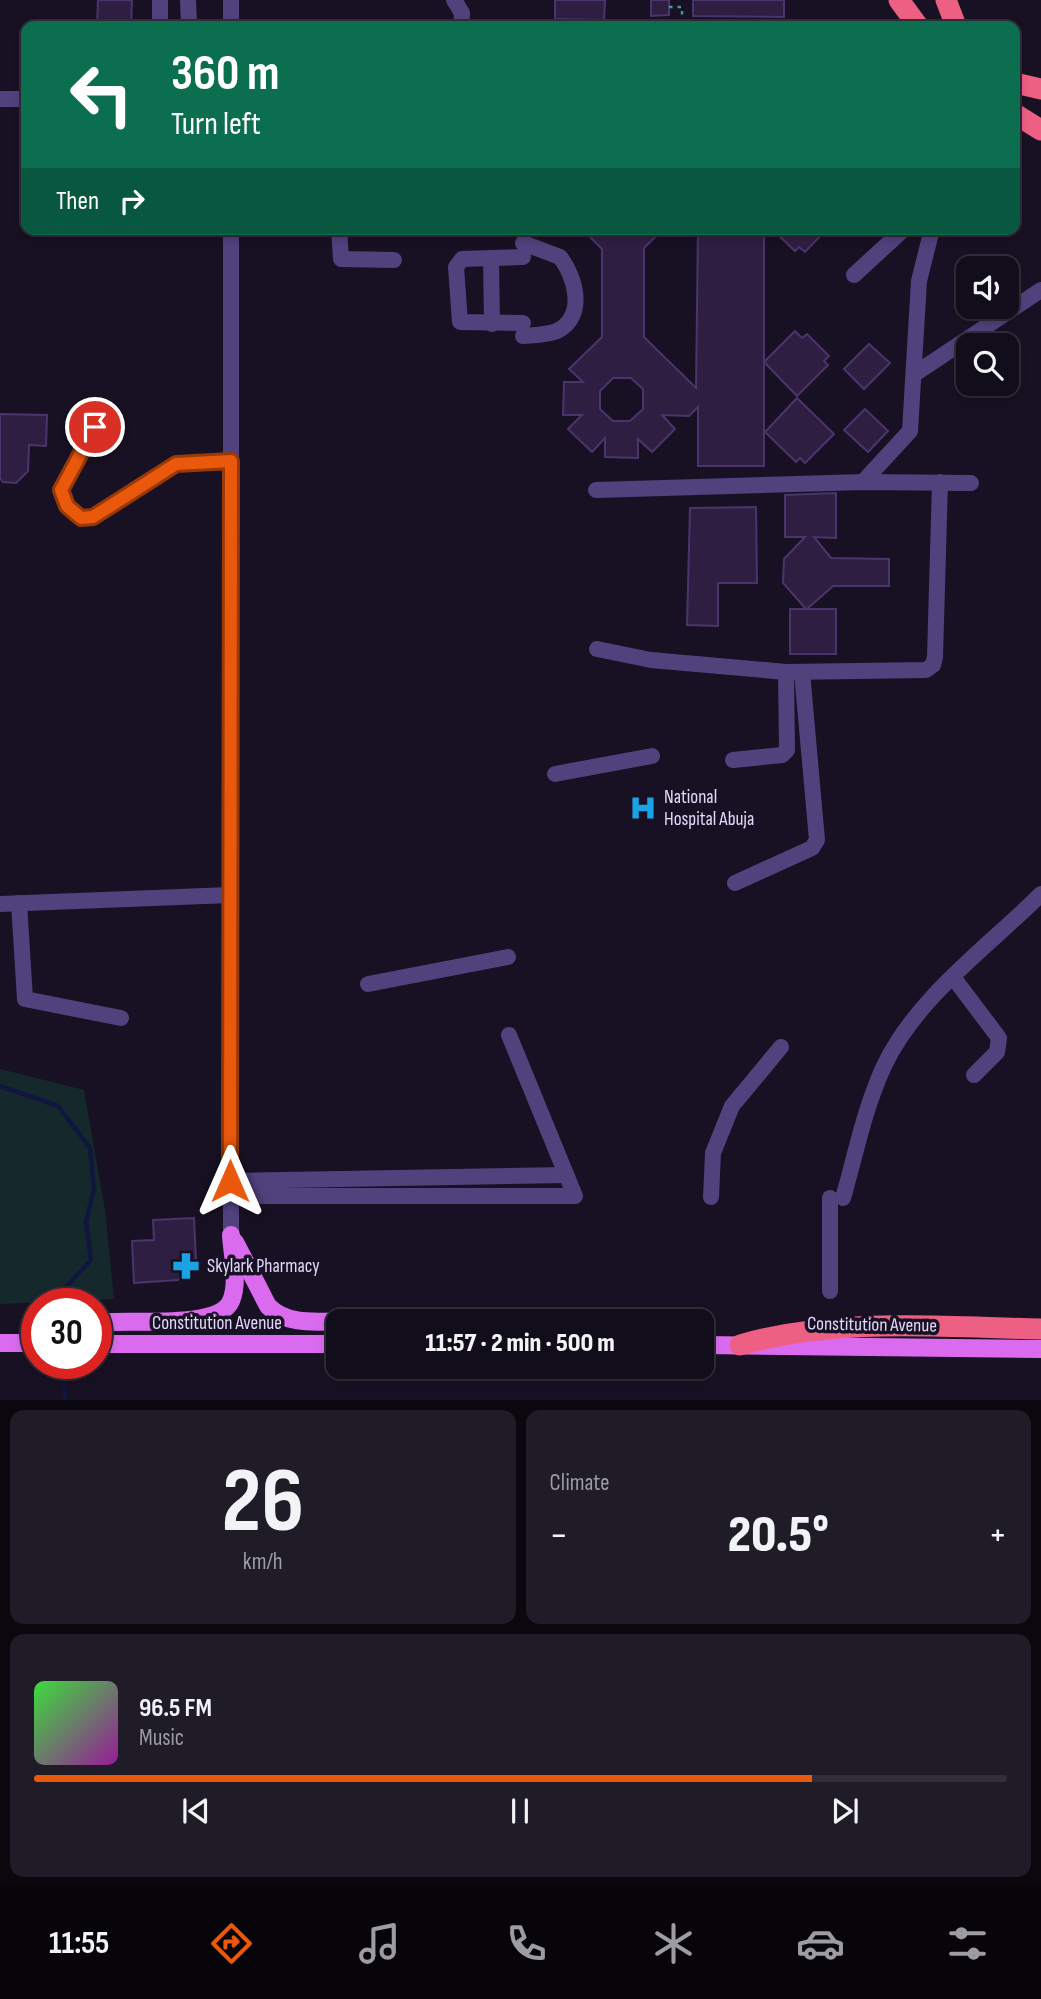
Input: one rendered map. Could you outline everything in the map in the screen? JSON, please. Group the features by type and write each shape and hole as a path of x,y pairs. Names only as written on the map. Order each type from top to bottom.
{"highway":[{"path":"899,0 914,21"},
{"path":"946,0 954,21"},
{"path":"1020,84 1041,89"},
{"path":"1020,117 1041,130"},
{"path":"740,1345 782,1333 853,1327 1041,1329"}],"main road":[{"path":"112,1322 211,1317 222,1313 230,1304 233,1291 231,1235"},
{"path":"231,1235 268,1306 275,1314 288,1320 326,1321"},
{"path":"0,1343 21,1342"},
{"name":"Constitution Avenue","path":"112,1344 326,1344"},
{"name":"Constitution Avenue","path":"714,1344 1041,1349"}],"street":[{"path":"160,0 160,21"},
{"path":"188,0 189,21"},
{"path":"231,0 231,21"},
{"path":"454,0 462,13 461,21"},
{"path":"0,99 21,99"},
{"path":"231,235 231,1235"},
{"path":"339,235 338,255 341,259 394,260"},
{"path":"854,275 897,235"},
{"path":"863,482 910,431 916,373 919,281 930,235"},
{"path":"523,250 559,257 569,269 575,284 572,315 557,331 523,330 492,324 463,324 457,319 456,267 462,259 491,258 523,250"},
{"path":"491,258 492,324"},
{"path":"916,373 1041,290"},
{"path":"95,427 61,490 67,506 81,518 93,517 176,464 231,461"},
{"path":"596,490 863,482 971,483"},
{"path":"597,649 651,660 794,672 917,672 933,666 940,482"},
{"path":"733,760 782,755 787,750 794,672"},
{"path":"734,883 812,848 817,840 794,672"},
{"path":"555,774 652,756"},
{"path":"830,1291 837,1198 871,1097 886,1063 907,1028 953,978 1041,894"},
{"path":"0,904 230,895"},
{"path":"19,903 24,999 121,1018"},
{"path":"368,984 508,957"},
{"path":"953,978 999,1038 997,1052 974,1075"},
{"path":"230,1188 575,1196 509,1035"},
{"path":"711,1197 713,1153 732,1106 781,1047"},
{"path":"230,1188 566,1175"}],"path":[{"path":"669,7 682,7 682,21"}],"green space":[{"path":"0,1069 84,1090 105,1210 114,1299 112,1288 21,1288 21,1303 0,1304"}],"building":[{"path":"98,0 132,0 131,21 97,21"},
{"path":"555,0 605,0 604,20 555,19"},
{"path":"651,0 669,0 669,15 651,16"},
{"path":"693,0 784,0 784,17 693,16"},
{"path":"588,235 657,235 644,248 644,337 696,388 698,235 764,235 764,466 698,466 698,407 689,416 662,415 675,429 652,452 638,439 638,458 605,457 605,438 592,452 568,429 582,415 563,415 564,382 583,382 569,369 602,337 602,249","holes":["613,378 631,378 643,389 643,409 630,421 613,421 600,409 600,391"]},
{"path":"778,235 821,235 805,252 799,247 795,251"},
{"path":"795,331 802,338 807,334 829,356 824,361 828,365 797,396 764,362"},
{"path":"869,344 890,363 864,389 844,369"},
{"path":"797,398 834,434 805,463 800,458 796,462 765,432"},
{"path":"865,409 888,431 868,452 844,430"},
{"path":"0,414 47,415 46,446 29,445 28,471 16,483 3,482 0,478"},
{"path":"836,493 836,538 814,537 831,558 889,559 889,586 833,586 807,609 836,609 836,654 790,654 790,609 806,609 783,583 784,559 805,537 785,537 785,495"},
{"path":"756,507 757,583 718,583 718,626 687,625 690,508"},
{"path":"194,1218 196,1261 178,1280 134,1283 132,1241 154,1240 153,1220"}],"waterway":[{"path":"0,1086 58,1106 90,1148 94,1189 86,1222 91,1260 65,1288"},
{"path":"63,1379 66,1400"}],"place":[{"name":"National Hospital Abuja","path":"643,808"},
{"name":"Skylark Pharmacy","path":"186,1266"}],"route":[{"path":"95,427 61,490 67,506 81,518 93,517 176,464 231,461 230,1181"}]}
